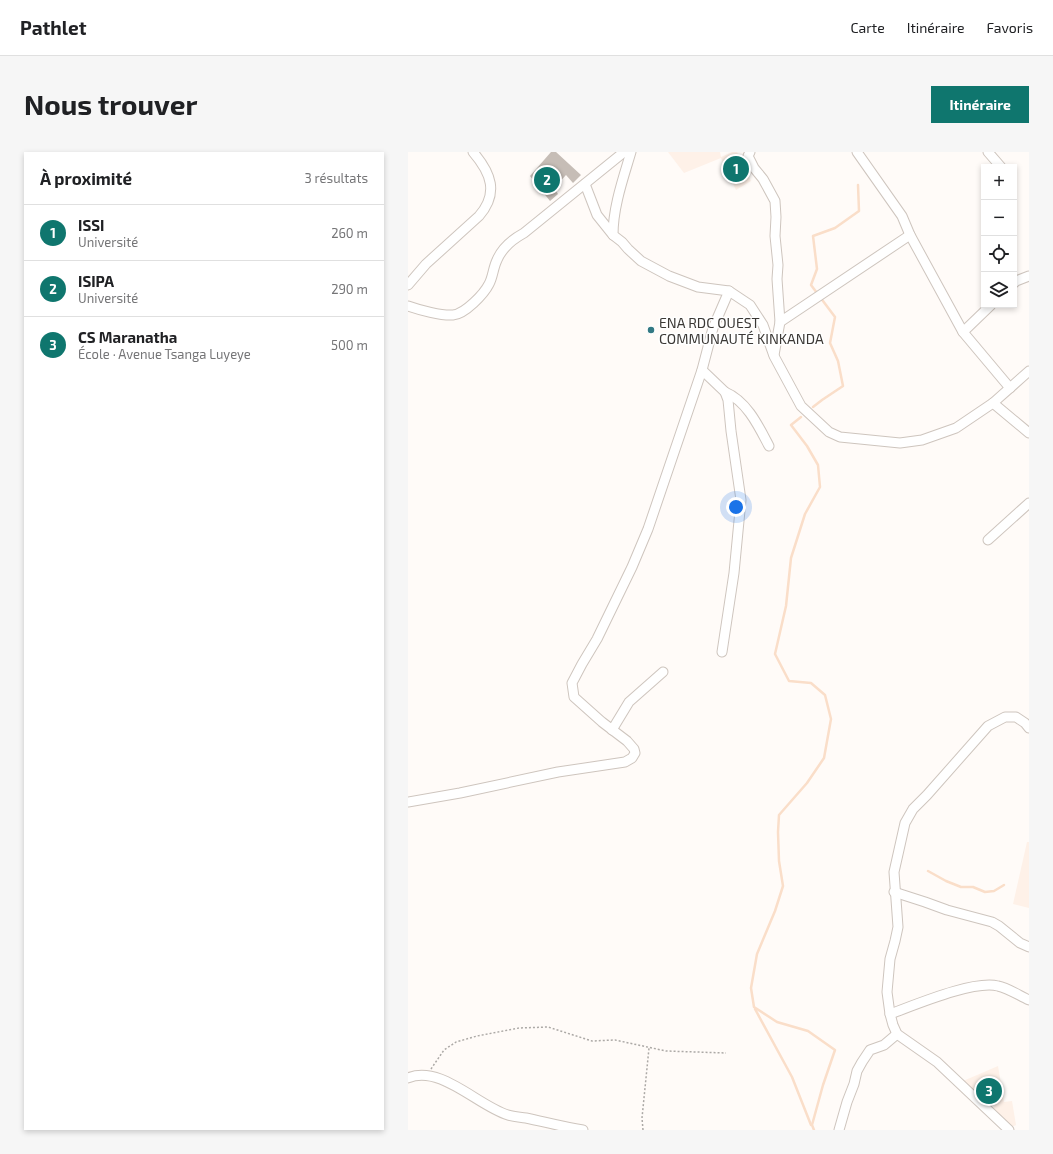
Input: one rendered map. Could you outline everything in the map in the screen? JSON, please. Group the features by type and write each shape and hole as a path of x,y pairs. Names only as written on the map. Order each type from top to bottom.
{"street":[{"path":"408,285 426,264 483,211 489,200 491,190 490,180 482,163 473,152"},
{"path":"408,306 426,312 453,315 463,312 489,283 497,260 512,240 624,152"},
{"path":"613,235 615,209 630,152"},
{"path":"750,152 748,156 754,168 763,179 775,201 775,236 778,265 777,279 780,322 774,356"},
{"path":"857,152 902,216 910,235 963,332 1010,388"},
{"path":"988,152 998,164"},
{"path":"585,184 597,215 613,235 641,261 669,276 698,287 729,291 742,299 753,309 763,325 774,356 801,406 829,432 840,437 900,444 922,440 956,428 993,403 1029,371"},
{"path":"780,322 910,235"},
{"path":"1017,281 1029,276"},
{"path":"408,802 460,793 558,772 625,762 632,758 635,753 634,749 627,741 574,697 572,683 598,639 648,529 702,370 713,328 729,291"},
{"path":"963,332 988,308"},
{"path":"702,370 725,392 732,395 745,407 756,422 769,446"},
{"path":"722,652 734,574 742,500 731,432 728,400 725,392"},
{"path":"993,403 1029,434"},
{"path":"988,540 1029,503"},
{"path":"612,730 629,702 662,672"},
{"path":"1009,1130 936,1062 897,1034 890,1014 887,992 890,959 896,942 898,927 898,913 894,892 894,872 905,822 912,809 927,795 988,726 1005,717 1016,717 1025,723 1029,728"},
{"path":"894,892 948,910 992,922 1000,926 1020,943 1029,947"},
{"path":"890,1014 940,996 979,985 999,986 1029,1000"},
{"path":"839,1130 857,1071 862,1062 870,1050 884,1045 897,1034"},
{"path":"408,1078 412,1076 427,1075 436,1077 508,1115 556,1126 583,1130"}],"path":[{"path":"427,1075 444,1050 456,1042 477,1036 519,1028 548,1027 592,1041 615,1040 666,1051 726,1053"},
{"path":"643,1130 642,1118 649,1048"}],"shaded area":[{"path":"668,152 720,152 721,157 732,152 737,152 751,181 736,190 721,158 684,173"},
{"path":"1027,842 1029,842 1029,908 1013,904"},
{"path":"998,1066 1004,1102 1012,1101 1016,1125 1008,1129 990,1112 995,1105 991,1106 963,1081"}],"building":[{"path":"551,152 556,152 581,175 573,183 566,175 554,188 558,194 550,201 530,176"}],"waterway":[{"path":"813,407 843,386 838,361 830,343 835,317 811,285 817,269 813,236 835,228 859,211 858,185"},
{"path":"801,417 791,425 807,446 818,465 820,487 805,514 791,558 786,606 775,654 789,681 811,683 825,695 831,719 824,758 807,783 779,815 779,861 783,886 775,911 757,954 751,988 754,1007 777,1022 808,1031 835,1050 823,1085 812,1125 814,1130"},
{"path":"928,871 961,887 973,887 985,892 994,891 1004,885"},
{"path":"755,1009 792,1077 811,1125"}],"place":[{"name":"ISSI","path":"736,169"},
{"name":"ISIPA","path":"547,180"},
{"name":"ENA RDC OUEST COMMUNAUTÉ KINKANDA","path":"651,330"},
{"name":"CS Maranatha","path":"989,1091"}]}
